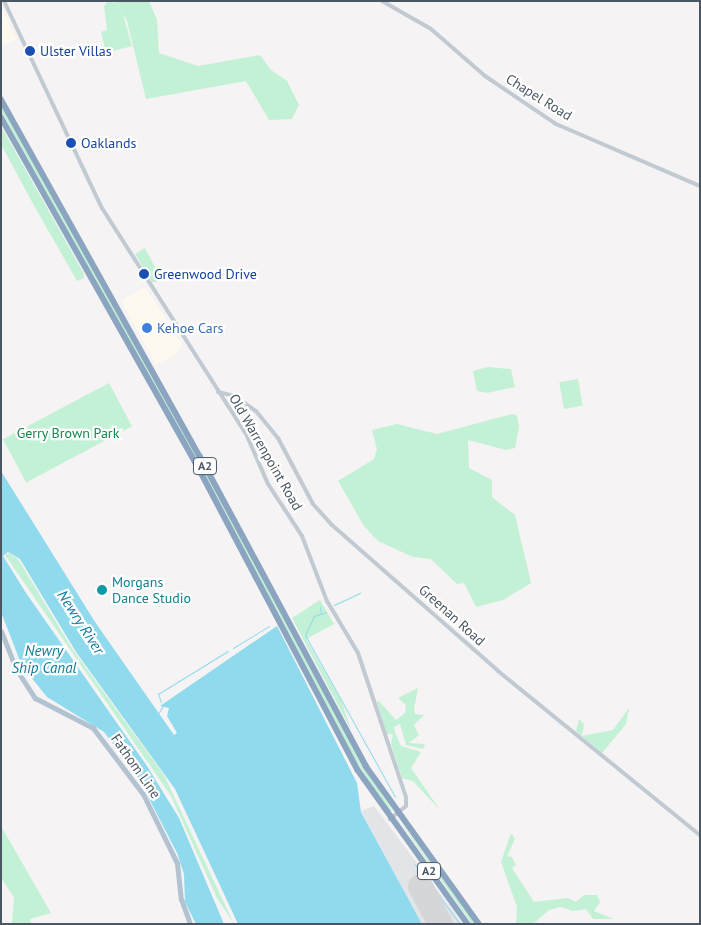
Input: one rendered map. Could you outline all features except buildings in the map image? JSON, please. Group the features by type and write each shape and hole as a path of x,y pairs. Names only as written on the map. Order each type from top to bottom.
{"highway":[{"name":"A2","path":"1,99 200,456 366,766 410,831 479,924"},
{"name":"A2","path":"1,117 204,477 358,770 390,819 468,924"}],"main road":[{"name":"Fathom Line","path":"1,631 16,670 35,698 93,728 144,794 177,863 181,899 190,924"}],"street":[{"name":"Old Warrenpoint Road","path":"4,1 103,210 254,448 268,484 302,536 327,601 358,653 406,797 406,806 398,814"},
{"name":"Chapel Road","path":"382,1 431,29 485,76 556,124 700,186"},
{"name":"Greenan Road","path":"218,392 234,396 256,411 278,438 313,504 337,529 501,674 700,835"},
{"path":"390,819 398,814"}],"shaded area":[{"path":"1,6 17,40 1,46"},
{"path":"145,287 182,344 174,356 156,364 121,301"},
{"path":"374,806 462,924 422,924 361,811"}],"green space":[{"path":"108,1 115,3 123,15 132,46 106,53 101,32 107,30 104,6"},
{"path":"114,1 149,1 157,20 159,53 198,66 260,55 271,70 287,81 299,105 292,119 269,120 246,81 146,99 127,21"},
{"path":"1,104 213,484 364,766 392,810 389,813 354,757 219,501 1,111"},
{"path":"1,126 83,272 84,278 77,281 32,202 1,144"},
{"path":"145,248 159,275 157,282 152,282 135,254"},
{"path":"488,367 511,369 515,387 487,393 477,391 473,371"},
{"path":"578,379 583,406 564,409 559,382"},
{"name":"Gerry Brown Park","path":"109,383 132,426 26,483 3,439"},
{"path":"512,414 517,415 519,427 515,448 506,450 468,440 469,468 492,480 492,497 515,515 531,583 503,600 476,607 464,583 457,584 431,559 413,557 378,541 364,526 338,481 374,459 377,449 372,430 397,424 437,434"},
{"path":"9,553 18,559 73,650 164,775 234,924 217,898 171,796 5,555"},
{"path":"320,600 334,624 306,639 342,702 351,730 292,618"},
{"path":"418,688 414,709 415,714 424,715 414,725 419,735 409,743 425,744 423,749 406,745 400,724 394,727 401,746 421,752 411,768 440,810 413,781 402,778 391,744 393,734 387,734 377,703 378,700 396,720 405,713 406,705 398,698"},
{"path":"629,708 626,724 602,753 576,731 579,719 584,724 582,736 613,730"},
{"path":"397,818 414,840 476,924 472,924"},
{"path":"1,826 51,913 30,919 31,924 12,924 14,897 1,878"},
{"path":"511,833 515,839 507,856 512,857 516,865 512,868 534,902 567,898 576,902 584,895 597,895 600,902 594,911 614,919 593,919 586,909 573,911 561,907 549,910 533,924 516,924 517,907 501,862"}],"water":[{"path":"1,471 95,622 174,735 177,733 167,716 169,708 160,706 277,626 357,783 361,812 422,924 238,924 175,789 76,652 20,559 8,552 3,556 26,593 147,766 179,818 224,924 196,924 185,902 184,874 177,853 139,779 104,732 47,697 22,666 1,612"}],"waterway":[{"path":"334,605 360,593"},
{"path":"320,607 321,613"},
{"path":"326,612 314,616 305,635 395,797"},
{"path":"233,648 269,626"},
{"path":"161,702 158,694 228,651"},
{"path":"157,715 163,706"},
{"path":"415,864 460,924"}],"runway":[{"path":"420,886 440,924"}],"place":[{"name":"Ulster Villas","path":"30,51"},
{"name":"Oaklands","path":"71,143"},
{"name":"Greenwood Drive","path":"144,274"},
{"name":"Kehoe Cars","path":"147,328"},
{"name":"Morgans Dance Studio","path":"102,590"}],"water label":[{"name":"Newry River","path":"81,622"},
{"name":"Newry Ship Canal","path":"44,658"}]}
